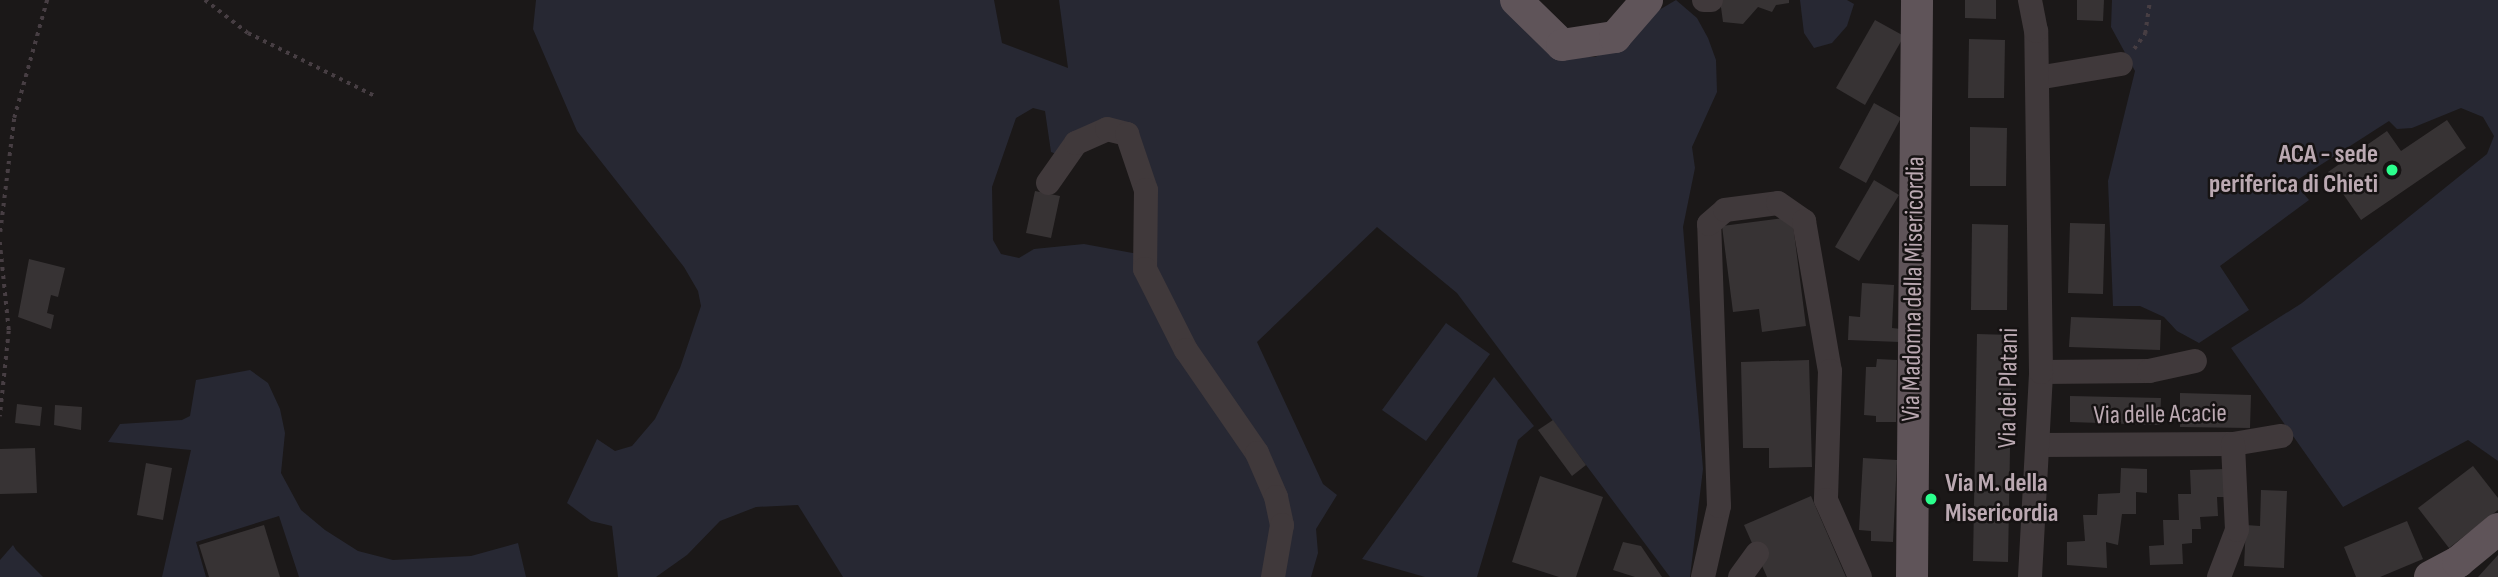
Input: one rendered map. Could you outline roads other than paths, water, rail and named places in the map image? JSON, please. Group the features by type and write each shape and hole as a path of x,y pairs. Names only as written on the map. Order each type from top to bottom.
{"main road":[{"path":"1516,0 1562,45 1615,37 1647,0"},
{"name":"Via Madonna della Misericordia","path":"1912,577 1917,0"},
{"path":"2430,577 2458,562 2498,529"}],"street":[{"path":"1704,0 1711,0"},
{"path":"2031,0 2037,78 2122,64"},
{"name":"Via dei Platani","path":"2030,577 2041,372 2037,78"},
{"path":"1048,183 1076,142 1107,129 1127,134 1146,190 1145,269 1186,350 1257,453 1276,497 1282,525 1273,577"},
{"path":"1703,577 1719,506 1709,224 1725,210 1778,203 1804,221 1830,371 1826,500 1860,577"},
{"path":"2041,372 2149,371 2195,361"},
{"name":"Via delle Acacie","path":"2039,445 2233,444 2281,436"},
{"path":"2219,577 2236,530 2233,444"},
{"path":"1740,577 1757,554"}],"place":[{"name":"ACA - sede periferica di Chieti","path":"2392,170"},
{"name":"Via M. della Misericordia","path":"1931,499"}]}
